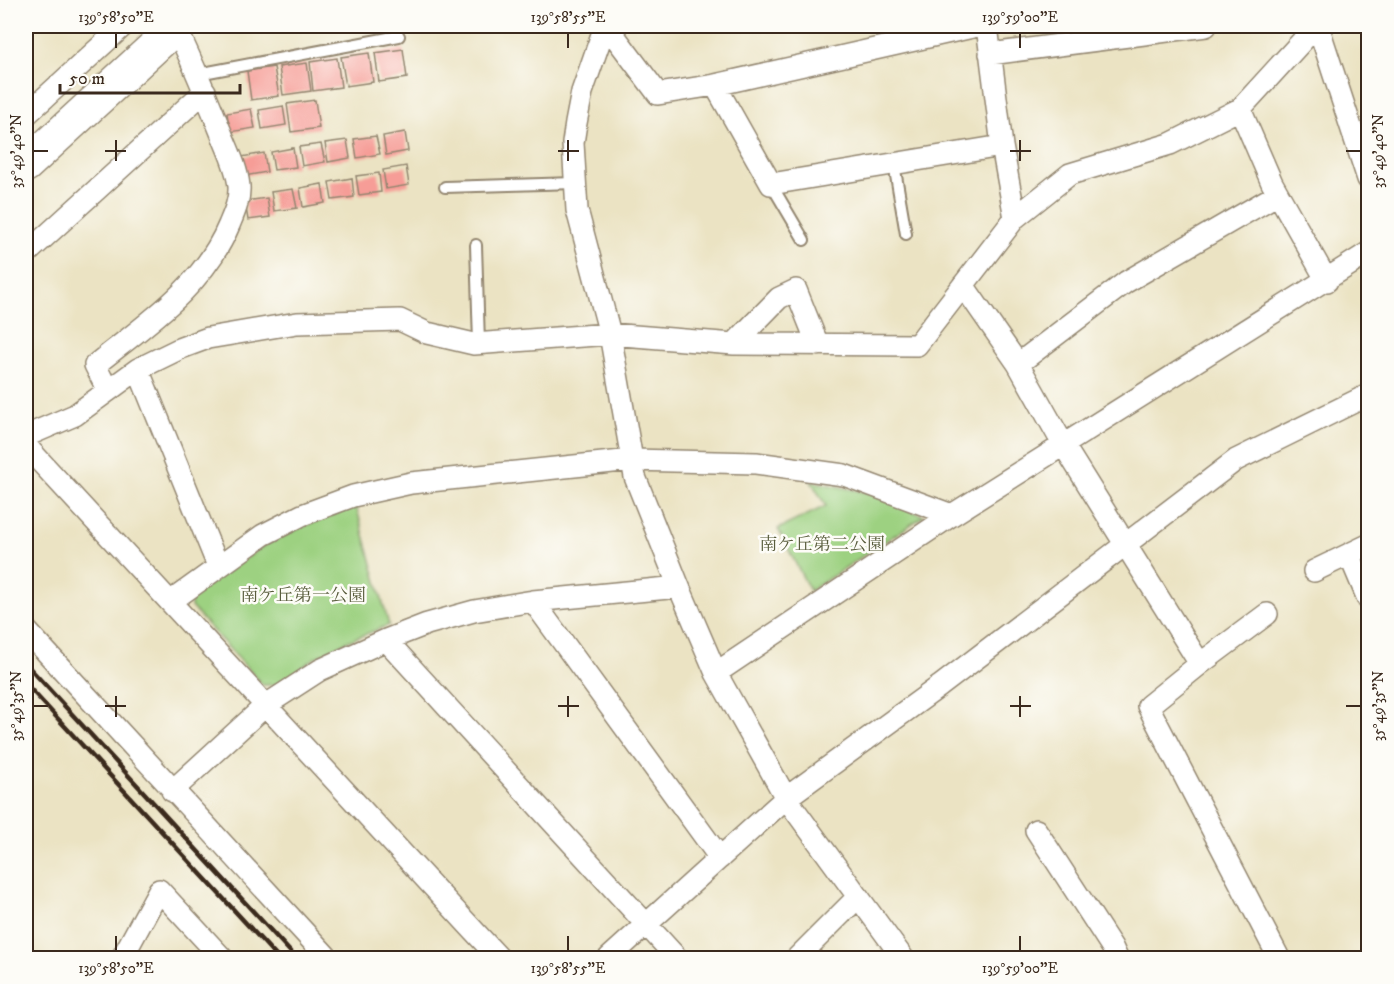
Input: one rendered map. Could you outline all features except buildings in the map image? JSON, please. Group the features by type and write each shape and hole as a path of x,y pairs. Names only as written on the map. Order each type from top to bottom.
{"main road":[{"path":"26,165 176,26"}],"street":[{"path":"26,115 123,26"},
{"path":"108,391 95,365 161,314 200,274 223,240 237,205 239,187 234,164 176,26"},
{"path":"606,26 658,94 715,85 976,26"},
{"path":"606,26 582,92 573,143 575,183 577,210 610,333 635,477 716,673 786,798 903,958"},
{"path":"987,26 1002,146 1015,218"},
{"path":"990,54 1206,26"},
{"path":"26,436 75,415 138,369 181,348 208,338 297,323 400,320 427,333 479,343 610,333 734,344 917,345 1015,218 1070,174 1170,144 1239,109 1317,26 1364,142 1368,179"},
{"path":"26,254 201,82"},
{"path":"715,85 771,184 1002,146"},
{"path":"1239,109 1278,194 1328,281"},
{"path":"1018,363 1126,282 1278,194"},
{"path":"716,673 952,515 1368,254"},
{"path":"963,285 1018,363 1064,446 1200,664"},
{"path":"734,344 779,298 796,290 819,345"},
{"path":"138,369 218,566"},
{"path":"609,958 786,798 940,686 1236,460 1368,395"},
{"path":"26,446 499,958"},
{"path":"170,602 263,536 302,515 353,496 411,483 632,460 756,464 834,474 877,487 952,515"},
{"path":"1314,571 1368,545"},
{"path":"1349,554 1368,599"},
{"path":"172,791 266,705 320,670 386,640 427,624 474,611 533,601 679,587"},
{"path":"533,601 720,858"},
{"path":"1267,614 1148,706 1279,958"},
{"path":"26,630 328,958"},
{"path":"386,640 678,958"},
{"path":"1036,830 1117,958"},
{"path":"122,958 159,890 222,958"},
{"path":"797,958 858,897"}],"lane":[{"path":"201,82 399,36"},
{"path":"894,164 906,234"},
{"path":"445,187 575,183"},
{"path":"771,184 804,240"},
{"path":"476,245 479,343"}],"green space":[{"name":"南ケ丘第二公園","path":"811,481 869,493 924,516 810,591 778,529 826,506"},
{"name":"南ケ丘第一公園","path":"356,506 389,625 346,642 315,658 277,685 263,685 191,607 191,597 265,545 306,525"}],"railway":[{"path":"26,664 296,958"},
{"path":"26,684 278,958"}]}
